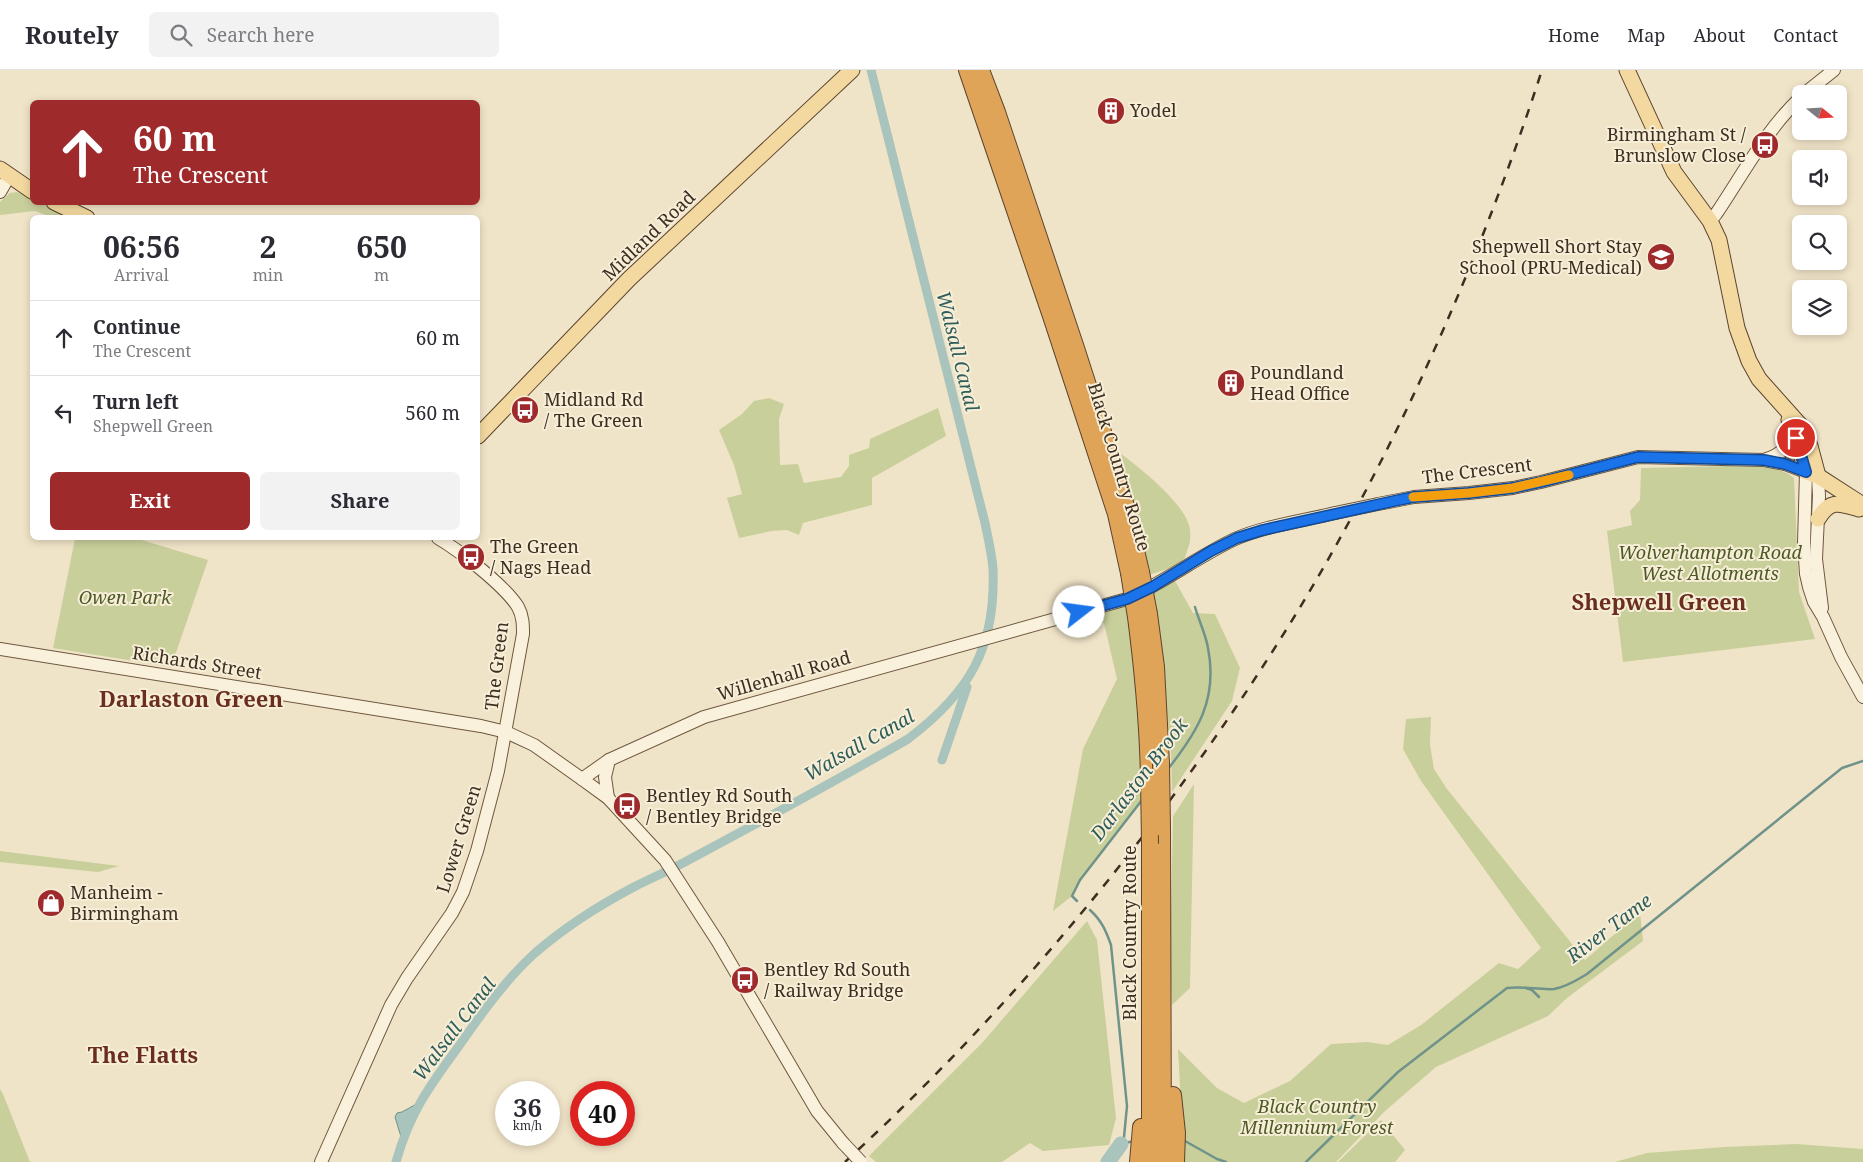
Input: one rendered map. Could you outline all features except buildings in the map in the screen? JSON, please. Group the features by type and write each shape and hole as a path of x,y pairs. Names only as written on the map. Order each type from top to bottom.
{"highway":[{"name":"Black Country Route","path":"967,70 1048,307 1135,572"},
{"name":"Black Country Route","path":"981,70 1123,494 1142,616 1156,667 1161,763 1164,1162"},
{"name":"Black Country Route","path":"1142,616 1148,744 1150,844 1150,1162"},
{"path":"1163,993 1177,1133 1176,1162"},
{"path":"1138,1162 1151,1028"}],"main road":[{"name":"Midland Road","path":"480,434 629,279 852,70"},
{"path":"1627,70 1674,172 1710,221 1723,254 1727,281 1742,344 1759,379 1784,408 1793,415 1806,434 1814,458 1812,474"},
{"path":"4,173 30,190"},
{"path":"60,205 81,215"},
{"path":"1784,408 1801,453 1812,474 1863,505"},
{"path":"1818,519 1824,510 1833,504 1841,504 1863,511"}],"street":[{"path":"1815,85 1834,70"},
{"path":"1710,221 1768,135 1792,105"},
{"path":"0,192 4,173"},
{"path":"1764,460 1777,455 1786,447 1790,423"},
{"name":"The Crescent","path":"1004,633 1127,599 1152,587 1211,551 1237,538 1263,530 1378,504 1414,497 1513,488 1638,457 1764,460 1785,464 1812,474"},
{"path":"1812,474 1818,519 1817,576 1823,617"},
{"path":"1812,474 1804,543 1806,574 1814,602 1863,697"},
{"name":"The Green","path":"449,541 510,596 521,615 523,634 506,732"},
{"name":"Willenhall Road","path":"582,779 608,760 704,717 1004,633"},
{"name":"Richards Street","path":"0,649 431,717 506,732 534,745 608,798 665,860 724,952 818,1111 842,1143 862,1162"},
{"name":"Lower Green","path":"321,1162 369,1053 402,987 452,913 463,892 477,851 498,772 506,732"},
{"path":"608,760 605,777 608,798"}],"green space":[{"path":"17,192 30,198 30,205 47,205 72,215 46,215 35,211 0,215 0,202 10,193"},
{"path":"769,398 784,404 779,419 780,465 798,464 804,483 841,477 849,466 849,455 869,448 870,439 938,408 946,436 872,478 872,505 803,523 799,535 787,530 739,538 727,498 742,494 734,465 719,430 742,414 754,401"},
{"path":"1117,451 1169,495 1178,505 1190,527 1190,543 1184,559 1163,571 1149,575"},
{"name":"Wolverhampton Road West Allotments","path":"1728,466 1771,468 1780,470 1794,478 1799,592 1815,639 1623,662 1607,531 1632,525 1630,511 1640,500 1641,468"},
{"name":"Owen Park","path":"75,540 142,540 208,560 171,667 53,648"},
{"path":"1175,581 1193,613 1215,614 1240,668 1232,701 1172,792 1171,751 1154,593"},
{"path":"1127,606 1137,666 1144,798 1080,880 1072,896 1053,911 1083,749 1117,679 1104,623 1082,625 1076,620"},
{"name":"Black Country Millennium Forest","path":"1431,717 1430,745 1434,769 1447,789 1585,960 1640,912 1643,941 1567,998 1548,1016 1436,1067 1384,1112 1336,1162 1184,1162 1178,1049 1217,1088 1244,1103 1290,1081 1331,1044 1367,1042 1388,1045 1421,1025 1499,963 1518,969 1541,948 1421,781 1403,749 1406,719"},
{"path":"1194,784 1190,988 1172,1005 1170,966 1173,816"},
{"path":"0,851 119,866 98,872 0,862"},
{"path":"1087,921 1097,940 1116,1118 1109,1145 1043,1151 1030,1143 1002,1162 876,1162 869,1156 982,1043"},
{"path":"0,1089 3,1094 30,1162 0,1162"},
{"path":"1381,1120 1405,1150 1395,1162 1338,1162"},
{"path":"1796,1144 1863,1149 1863,1162 1615,1162 1647,1153"}],"water":[{"path":"420,1102 402,1140 395,1117 397,1113"}],"waterway":[{"name":"Walsall Canal","path":"396,1162 413,1116 437,1077 493,999 535,953 569,926 619,895 739,833 908,739 948,704 975,666 984,645 990,622 993,597 991,552 871,70"},
{"name":"Darlaston Brook","path":"1168,769 1188,741 1203,713 1208,699 1210,683 1208,648 1195,607"},
{"path":"942,760 967,687"},
{"name":"River Tame","path":"1306,1162 1398,1072 1507,988 1554,989 1567,985 1587,974 1842,768 1863,761"},
{"name":"Darlaston Brook","path":"1077,901 1072,896 1080,880 1142,800"},
{"name":"Darlaston Brook","path":"1090,910 1103,926 1111,945 1127,1106 1124,1137 1121,1144"},
{"name":"River Tame","path":"1526,988 1532,990 1539,997"},
{"name":"River Tame","path":"1121,1144 1134,1141"},
{"name":"River Tame","path":"1185,1141 1226,1162"},
{"name":"River Tame","path":"1108,1162 1121,1144"}],"railway":[{"path":"845,1162 910,1100 972,1036 1033,970 1091,901 1147,831 1200,758 1251,684 1299,609 1371,480 1436,346 1493,209 1542,70"}],"slow traffic":[{"path":"1413,497 1513,488 1569,475"}],"place":[{"name":"Yodel","path":"1111,111"},
{"name":"Birmingham St / Brunslow Close","path":"1765,145"},
{"name":"Shepwell Short Stay School (PRU-Medical)","path":"1661,257"},
{"name":"Poundland Head Office","path":"1231,383"},
{"name":"Midland Rd / The Green","path":"525,410"},
{"name":"The Green / Nags Head","path":"471,557"},
{"name":"Bentley Rd South / Bentley Bridge","path":"627,806"},
{"name":"Manheim - Birmingham","path":"51,903"},
{"name":"Bentley Rd South / Railway Bridge","path":"745,980"}],"district":[{"name":"Shepwell Green","path":"1659,602"},
{"name":"Darlaston Green","path":"191,699"},
{"name":"The Flatts","path":"143,1055"}],"route":[{"path":"1079,612 1127,599 1152,587 1211,551 1237,538 1263,530 1414,497 1513,488 1638,457 1764,460 1785,464 1806,472 1796,438"}]}
